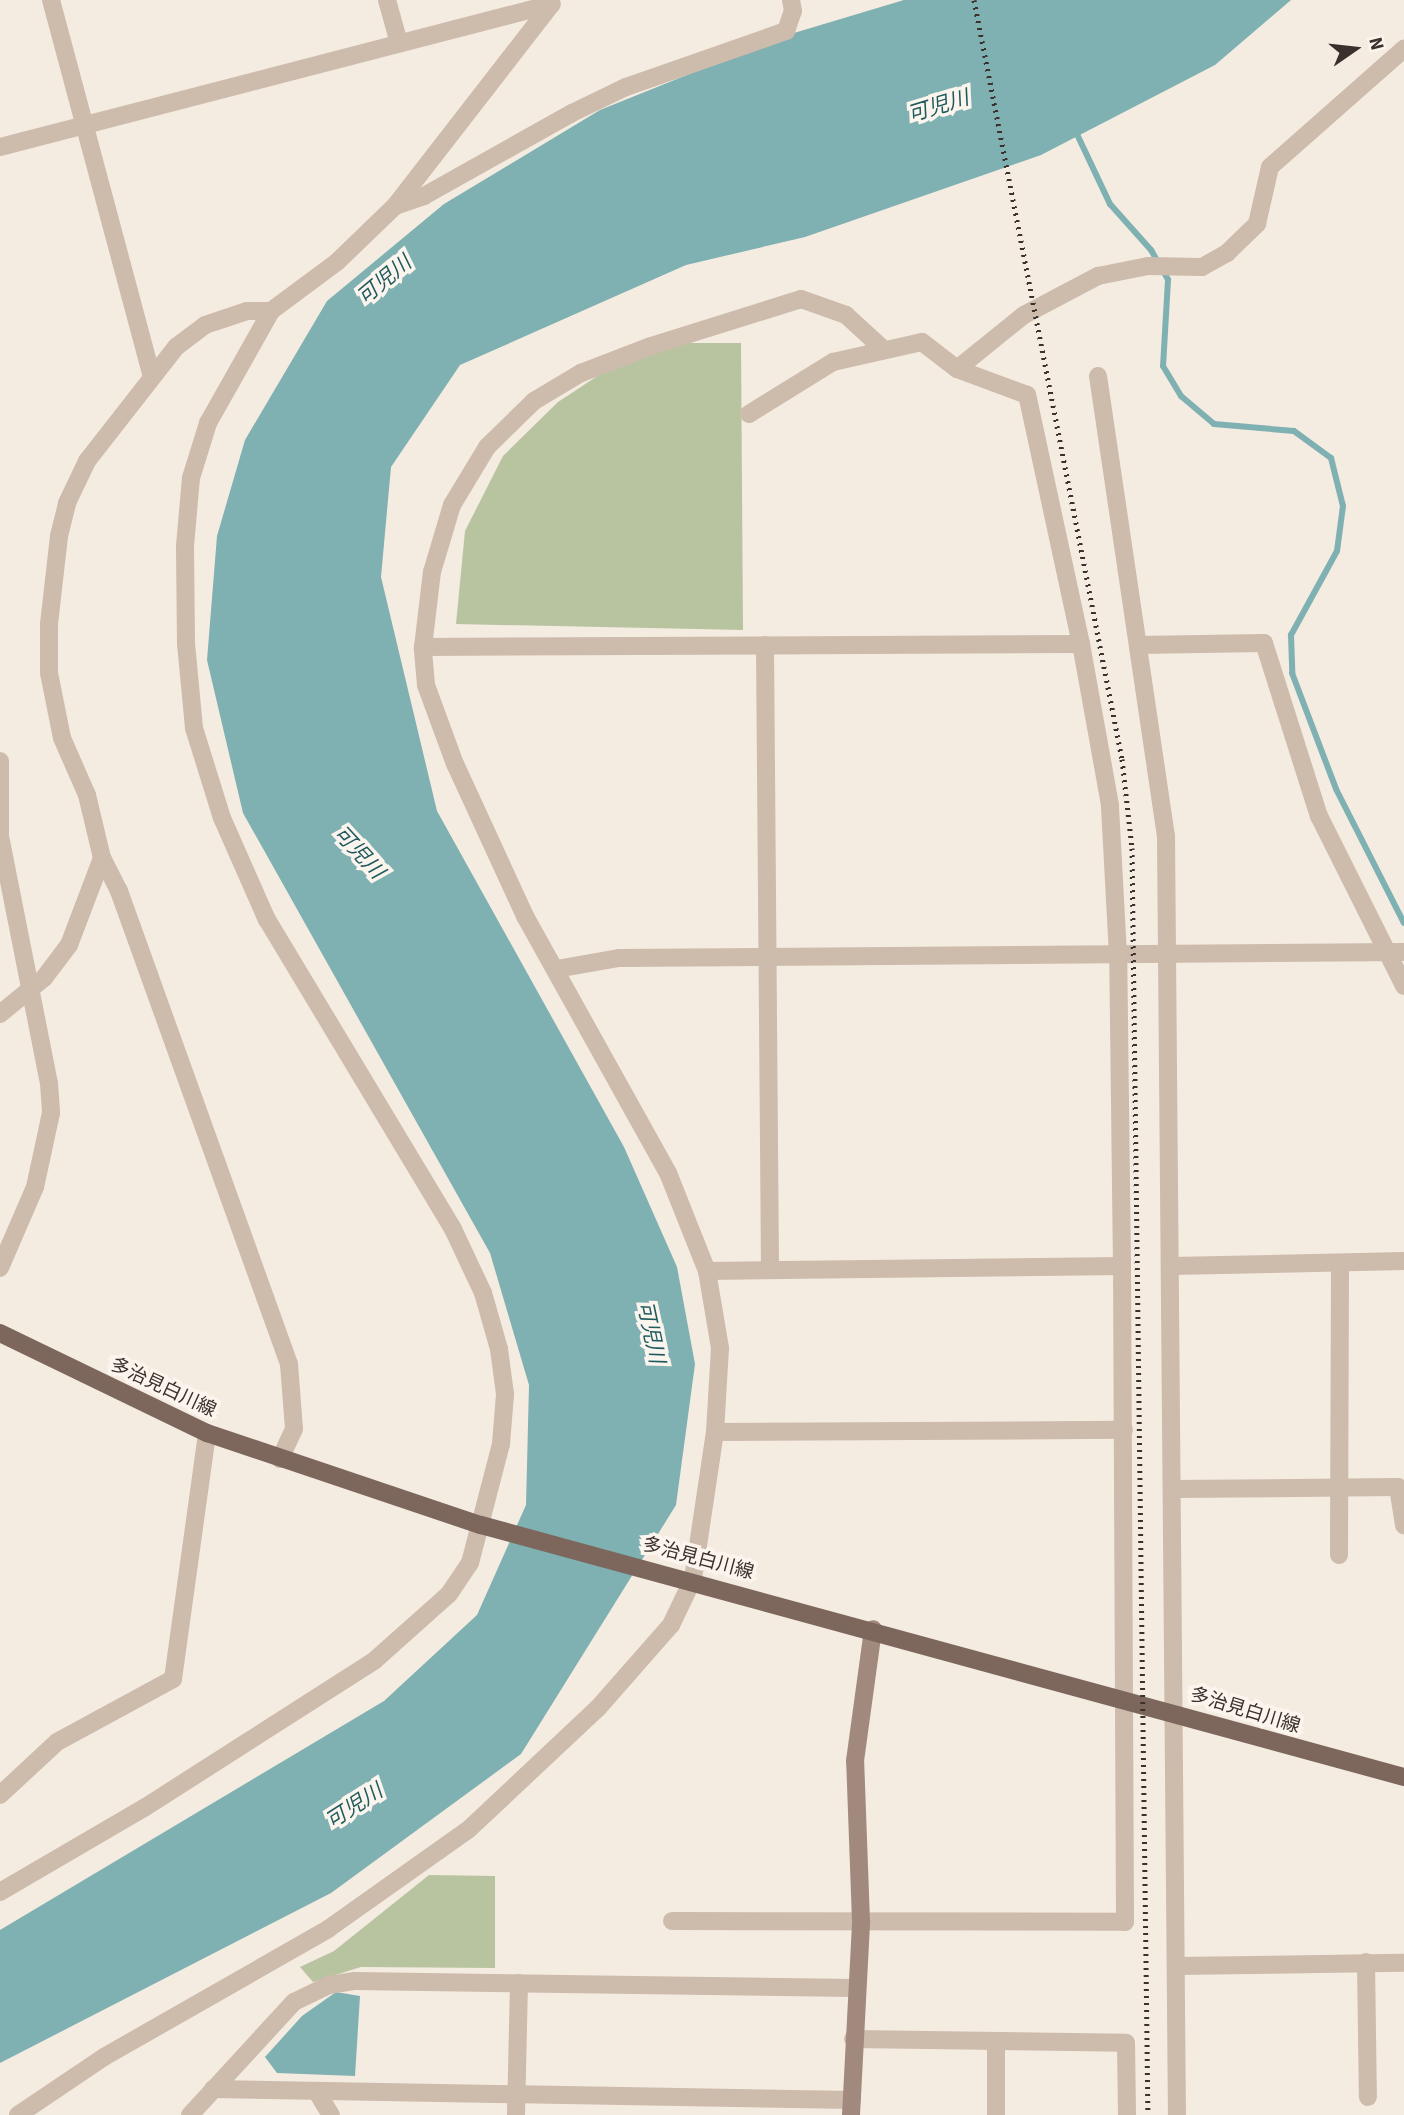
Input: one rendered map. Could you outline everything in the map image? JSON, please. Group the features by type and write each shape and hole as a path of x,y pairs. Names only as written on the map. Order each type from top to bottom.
{"main road":[{"name":"多治見白川線","path":"0,1333 207,1433 481,1525 693,1579 1404,1777"}],"street":[{"path":"51,0 151,374"},
{"path":"387,0 399,43"},
{"path":"395,206 424,196 572,113 626,87 786,31 791,0"},
{"path":"0,147 552,2"},
{"path":"0,1892 144,1808 375,1660 449,1594 470,1563 501,1444 505,1394 499,1349 482,1293 453,1229 267,920 222,818 194,728 186,630 191,478 208,424 271,311 337,261 395,206 552,2"},
{"path":"957,369 1024,315 1098,276 1148,266 1202,267 1227,253 1257,224 1270,167 1404,49"},
{"path":"18,2115 104,2057 328,1930 468,1830 598,1708 671,1625 693,1579 715,1432 720,1348 707,1271 668,1172 525,916 455,764 426,685 423,647 432,572 452,505 487,447 534,401 581,373 651,346 801,299 846,315 884,350"},
{"path":"271,311 247,311 205,324 176,347 151,374 88,461 67,503 49,624 49,673 62,738 87,795 102,858 119,891 289,1364 294,1429 280,1459"},
{"path":"672,1922 1125,1923 1121,1700 1124,1430 1118,955 1110,805 1081,644 1027,395 957,369 922,342 833,362 749,414"},
{"path":"1098,376 1166,836 1177,2115"},
{"path":"1138,645 1264,643 1319,816 1395,952 1404,986"},
{"path":"423,647 1081,644"},
{"path":"765,645 765,958 770,1270"},
{"path":"0,761 0,835 49,1083 49,1136 35,1187 0,1268"},
{"path":"0,1014 44,978 69,945 102,858"},
{"path":"556,970 619,958 1395,952"},
{"path":"1171,1266 1340,1265 1404,1261"},
{"path":"1339,1555 1340,1265"},
{"path":"707,1271 1122,1266"},
{"path":"715,1432 1124,1430"},
{"path":"0,1795 57,1742 173,1679 207,1433"},
{"path":"1172,1489 1398,1488 1404,1526"},
{"path":"213,2089 516,2095 852,2108 854,1988 861,1922 856,1761 873,1629"},
{"path":"1366,1962 1367,2097"},
{"path":"1176,1966 1404,1963"},
{"path":"200,2111 213,2089 295,2002 329,1985 355,1980 854,1988"},
{"path":"516,2115 519,1983"},
{"path":"853,2039 1126,2043 1127,2115"},
{"path":"996,2042 996,2115"},
{"path":"317,2092 331,2115"}],"green space":[{"path":"682,343 741,343 743,630 456,624 465,531 503,456 558,402 602,373"},
{"path":"429,1875 495,1876 495,1968 361,1967 313,1982 300,1967 334,1951"}],"water":[{"name":"可児川","path":"904,0 1291,0 1215,65 1041,155 805,237 686,265 460,365 391,467 381,577 437,811 624,1147 677,1267 695,1364 676,1505 521,1754 331,1893 0,2063 0,1930 384,1701 477,1615 526,1505 529,1385 490,1253 243,813 207,660 217,536 245,440 327,301 444,204 600,110 784,36"},
{"path":"336,1992 360,1996 355,2076 277,2073 265,2057 302,2016"}],"waterway":[{"path":"1075,130 1110,204 1151,250 1168,280 1163,366 1181,396 1214,424 1294,431 1331,458 1343,506 1337,551 1291,635 1292,673 1336,789 1404,923"}],"railway":[{"path":"974,0 1122,759 1132,848 1148,2115"}]}
